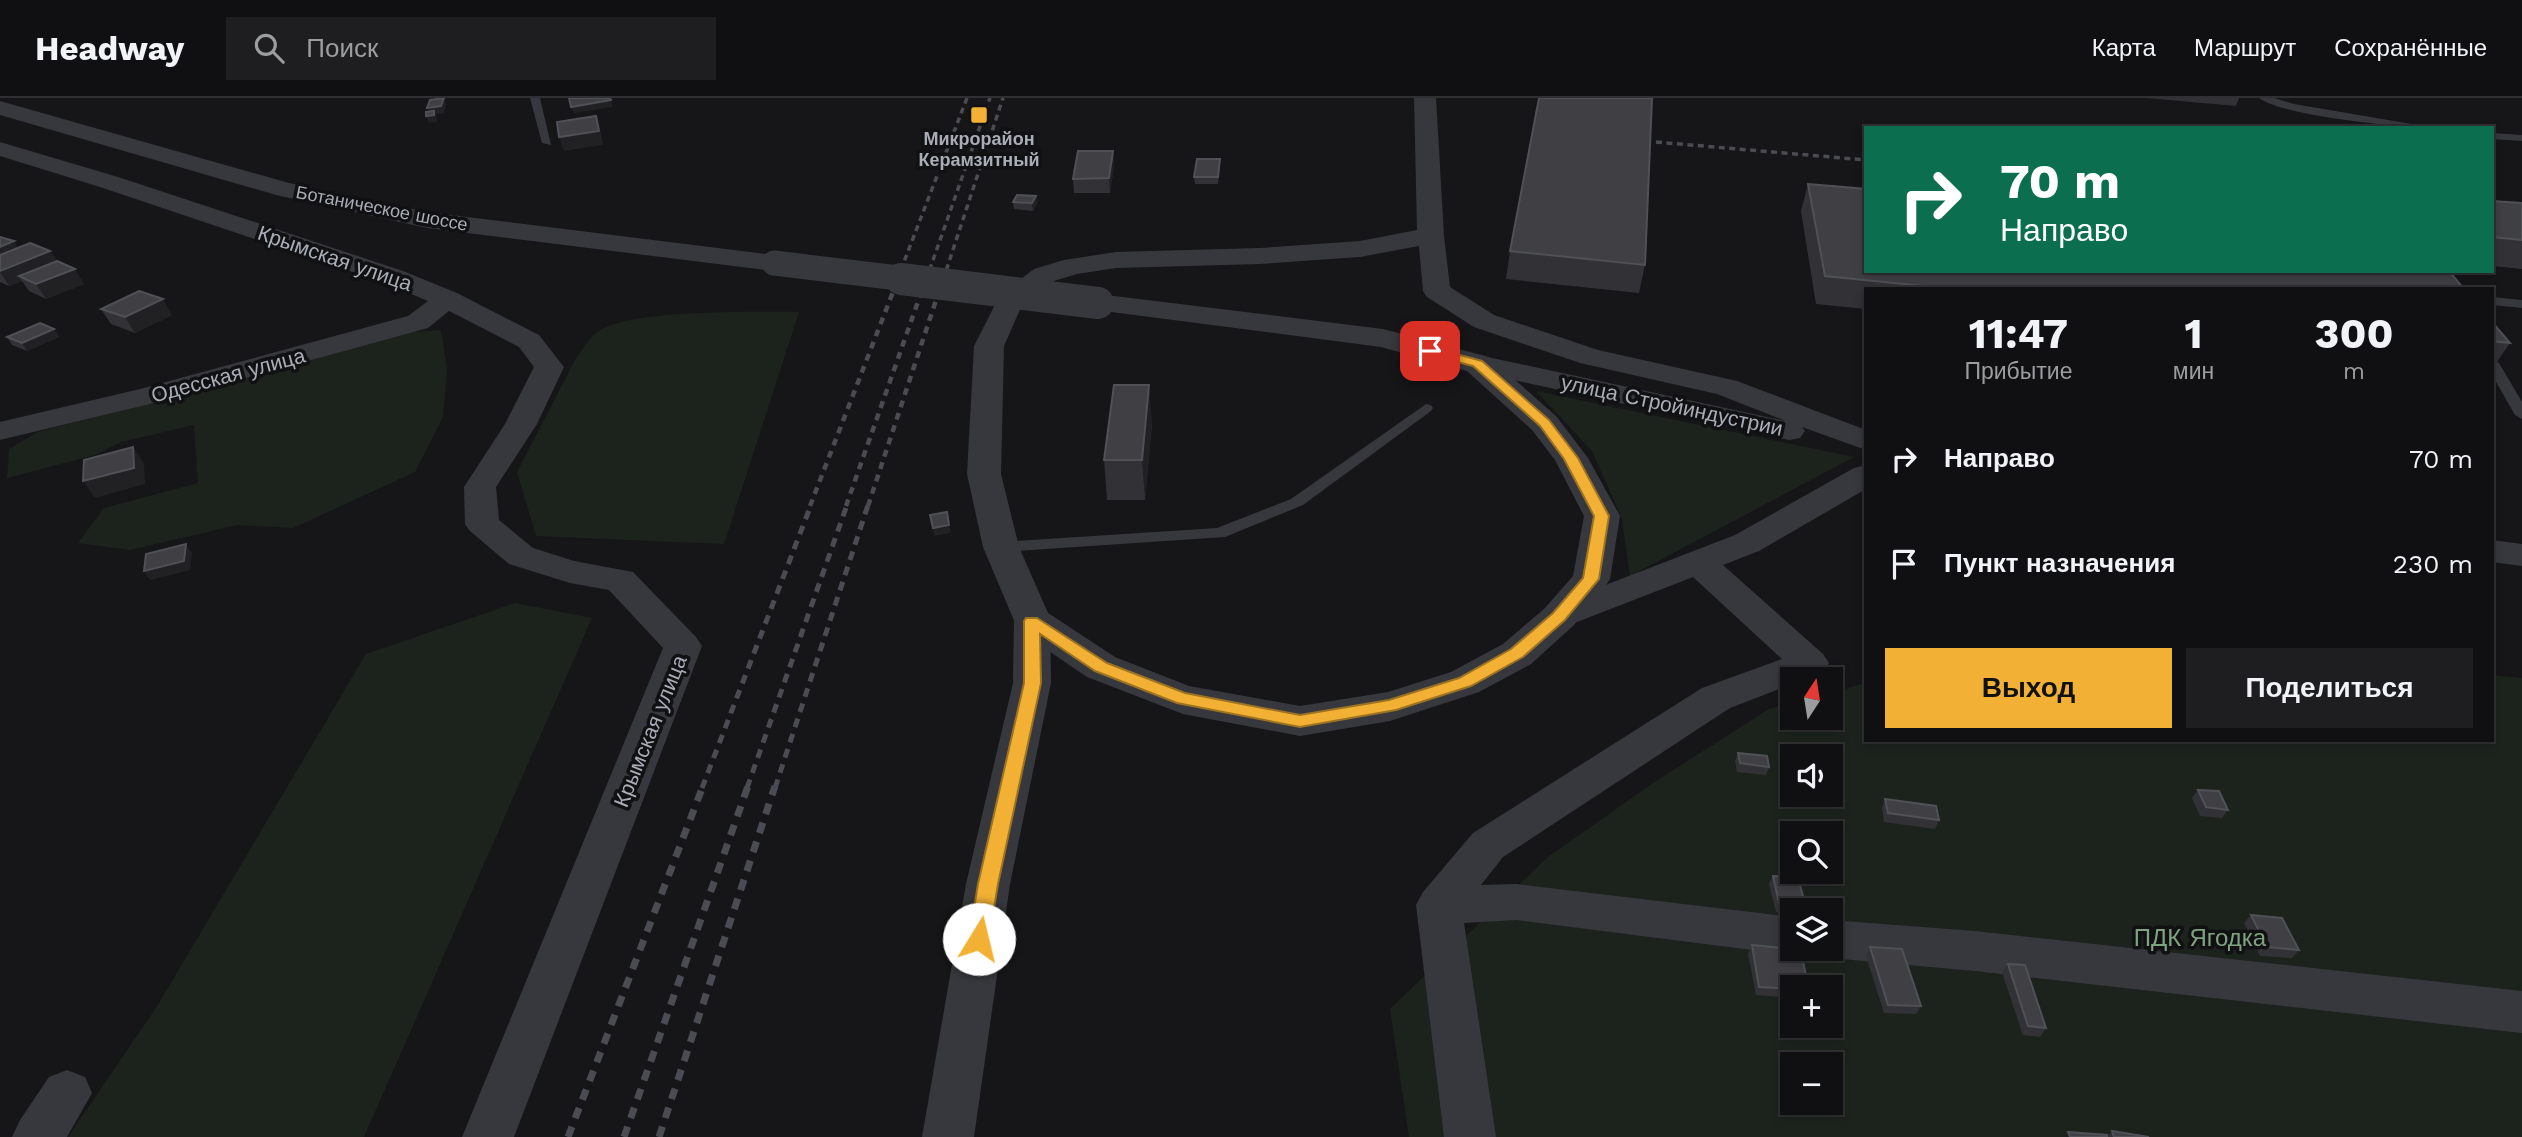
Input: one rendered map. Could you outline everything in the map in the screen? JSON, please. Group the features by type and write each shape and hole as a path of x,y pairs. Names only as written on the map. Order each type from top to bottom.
{"street":[{"path":"1425,98 1431,236 1437,291 1484,321 1590,357 1726,387 1864,440"},
{"name":"Ботаническое шоссе","path":"0,108 285,190 427,219 1383,338 1478,363"},
{"name":"Крымская улица","path":"0,149 368,268 447,299 529,341 549,368 521,424 480,487 482,524 520,556 570,572 620,580 684,646 488,1137"},
{"path":"948,1137 988,884 1032,683 1032,621 1001,547 984,474 989,346 1010,300 1044,275 1074,266 1116,260 1260,256 1360,249 1431,236"},
{"name":"Одесская улица","path":"0,431 147,396 418,322 447,299"},
{"path":"1032,621 1101,667 1183,699 1300,721 1390,706 1465,682 1517,653 1559,617 1591,579 1602,516 1571,458 1545,423 1478,363"},
{"name":"улица Стройиндустрии","path":"1478,363 1864,447"},
{"path":"1559,617 1747,543 1864,476"},
{"path":"2494,551 2522,555"},
{"path":"1470,1137 1439,905 1488,845 1716,698 1810,663 1698,562"},
{"path":"1439,905 1516,902 1780,935"},
{"path":"1843,940 1989,952 2522,1012"},
{"path":"38,1137 67,1093"}],"lane":[{"path":"535,98 547,143"},
{"path":"2264,98 2292,107 2417,126"},
{"path":"2494,136 2522,138"},
{"path":"2494,301 2522,304"},
{"path":"2494,366 2522,415"},
{"path":"1001,547 1219,533 1297,502 1426,408"}],"green space":[{"path":"799,312 724,544 536,536 517,472 575,360 595,334 616,324 666,315"},
{"path":"441,330 447,369 443,417 415,472 293,528 237,525 130,550 78,543 104,508 198,483 194,425 121,442 95,455 7,478 9,449 38,432 299,364 401,333"},
{"path":"1536,391 1854,457 1630,576 1622,519 1592,451"},
{"path":"515,603 592,618 364,1137 68,1137 156,1008 366,654"},
{"name":"ПДК Ягодка","path":"2494,675 2522,678 2522,1137 1409,1137 1390,1009 1548,857 1653,783 1769,709 1780,706 1780,730 1843,730 1843,689 1864,683 1864,742 2494,742"}],"building":[{"path":"444,98 441,106 427,108 430,100"},
{"path":"569,98 610,98 611,100 571,107"},
{"path":"1539,98 1652,98 1645,265 1510,251"},
{"path":"434,111 434,115 426,116 426,112"},
{"path":"596,116 599,131 559,137 557,122"},
{"path":"1078,151 1113,151 1109,178 1073,179"},
{"path":"1197,159 1220,159 1218,177 1194,177"},
{"path":"1808,184 1864,189 1864,273 2451,273 2462,287 1933,287 1825,276"},
{"path":"1017,195 1036,196 1032,203 1013,202"},
{"path":"2494,201 2522,203 2522,240 2494,237"},
{"path":"0,237 14,241 0,247"},
{"path":"30,243 50,251 0,271 0,255"},
{"path":"57,261 75,269 36,284 19,276"},
{"path":"139,291 163,299 125,317 101,309"},
{"path":"40,323 54,329 22,343 7,337"},
{"path":"2494,324 2510,343 2494,341"},
{"path":"1114,385 1149,385 1142,460 1104,460"},
{"path":"133,447 134,468 83,481 84,460"},
{"path":"947,512 949,525 933,528 930,515"},
{"path":"186,544 184,561 144,571 146,554"},
{"path":"1738,753 1767,756 1769,767 1740,763"},
{"path":"2198,790 2219,791 2228,810 2206,807"},
{"path":"1885,799 1936,806 1939,820 1888,813"},
{"path":"1773,876 1780,876 1780,884 1800,884 1803,898 1780,898 1779,903"},
{"path":"2251,915 2282,918 2299,950 2267,947"},
{"path":"1752,945 1780,948 1780,961 1803,961 1806,975 1780,975 1780,988 1759,987"},
{"path":"1870,947 1902,949 1921,1006 1888,1005"},
{"path":"2008,964 2025,965 2046,1028 2028,1026"},
{"path":"2112,1131 2149,1137 2114,1137"},
{"path":"2068,1132 2107,1135 2107,1137 2070,1137"}],"railway":[{"path":"897,280 967,98"},
{"path":"926,280 990,98"},
{"path":"943,280 1003,98"},
{"path":"1656,142 1864,160"},
{"path":"810,506 898,279"},
{"path":"846,506 926,279"},
{"path":"868,506 943,279"},
{"path":"702,788 811,505"},
{"path":"747,788 847,505"},
{"path":"775,788 868,505"},
{"path":"568,1137 703,786"},
{"path":"624,1137 748,786"},
{"path":"659,1137 775,786"}],"place":[{"name":"Микрорайон Керамзитный","path":"979,115"}],"route":[{"path":"979,939 988,884 1032,683 1032,621 1101,667 1183,699 1300,721 1390,706 1465,682 1517,653 1559,617 1591,579 1602,516 1571,458 1545,423 1478,363 1430,351"}]}
